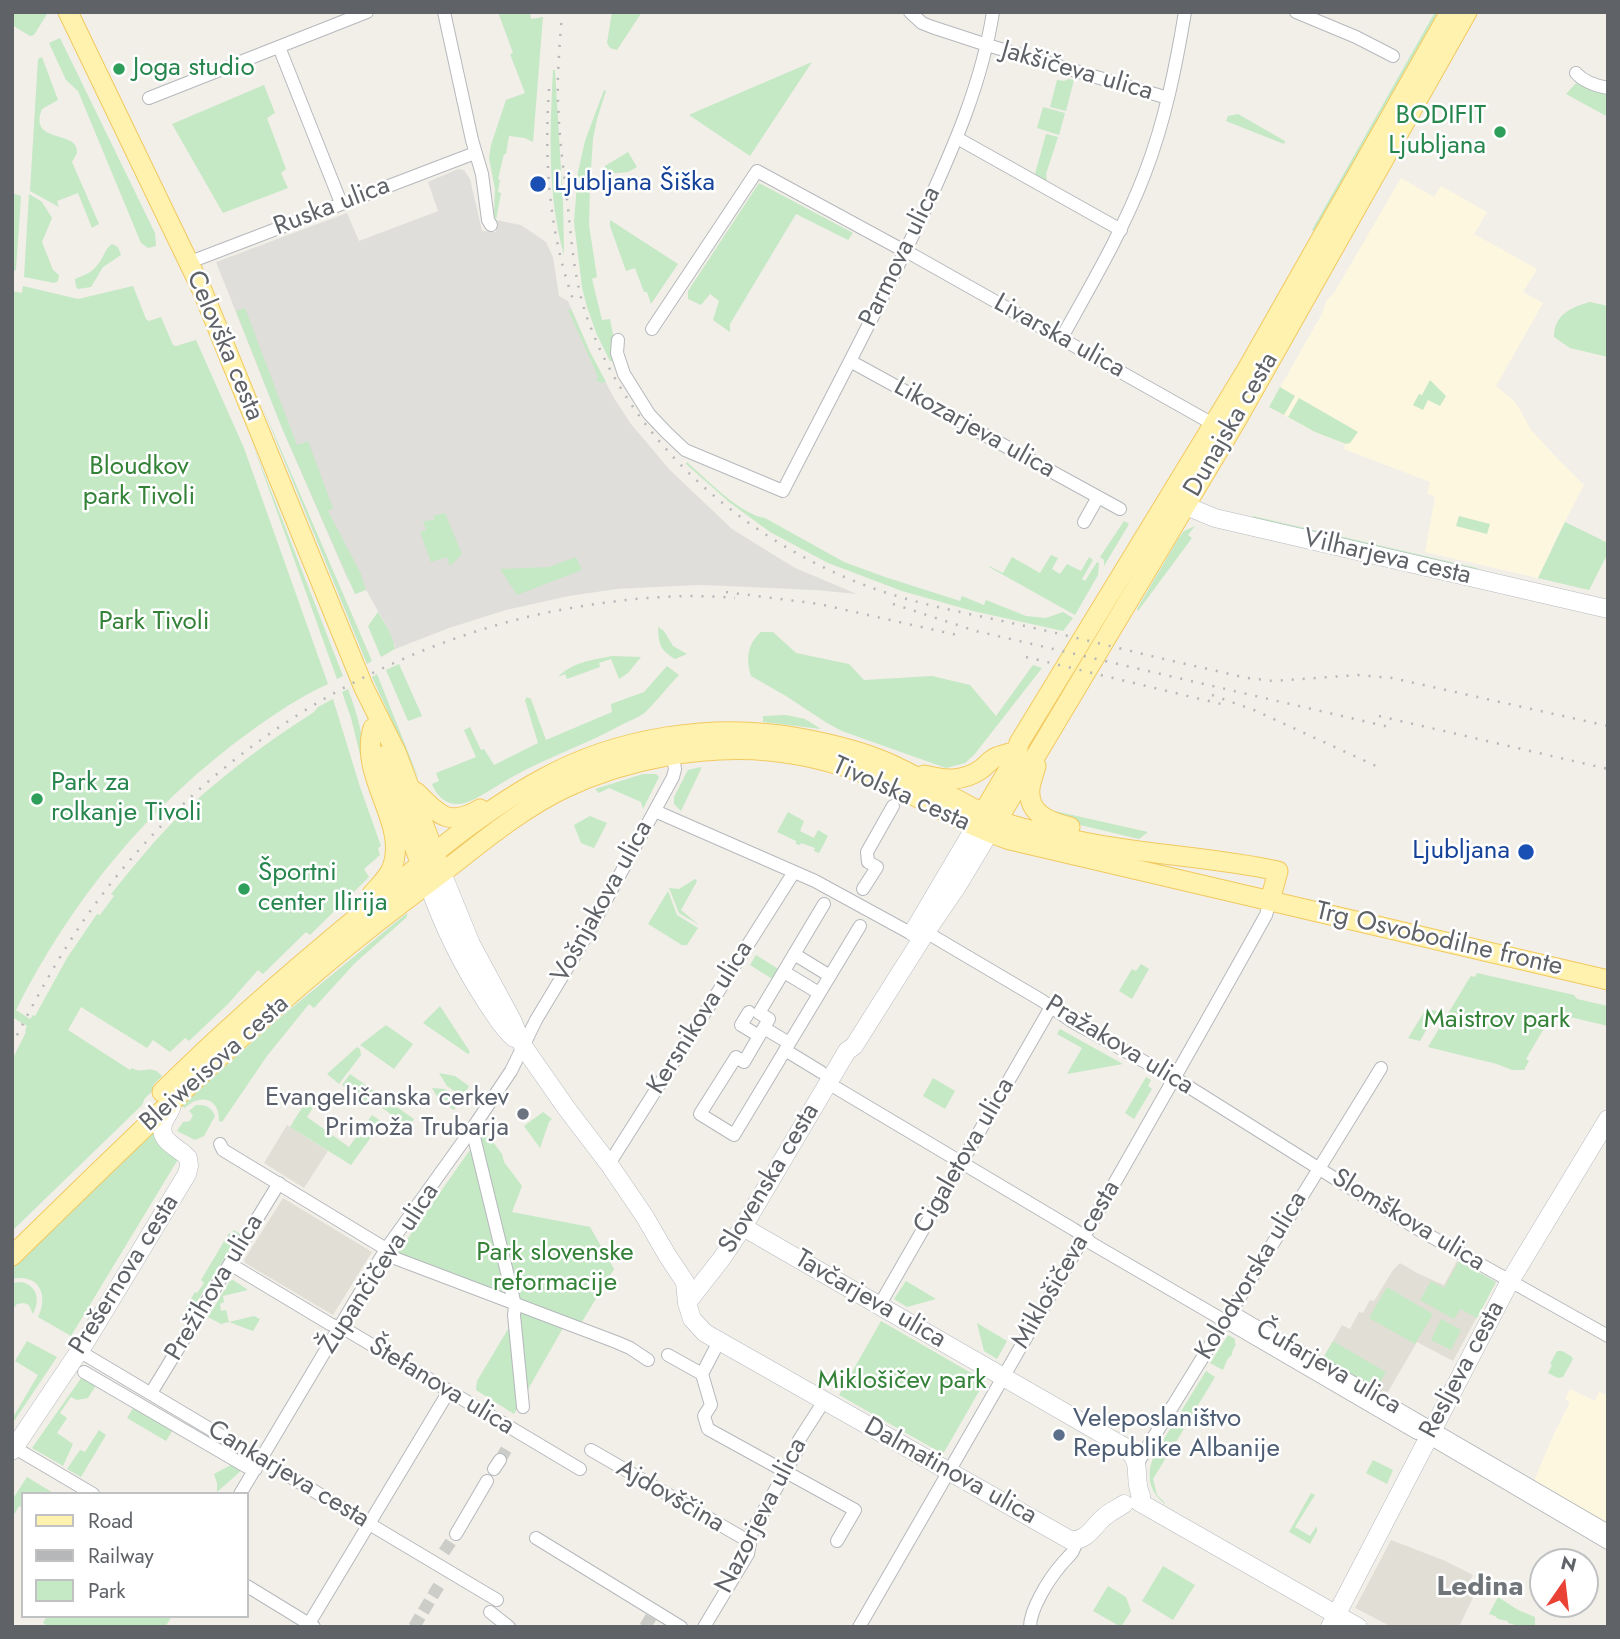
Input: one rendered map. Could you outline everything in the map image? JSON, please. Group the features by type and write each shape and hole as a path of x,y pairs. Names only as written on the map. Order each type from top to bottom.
{"main road":[{"name":"Celovška cesta","path":"68,12 190,262 364,688 396,752 432,869"},
{"name":"Dunajska cesta","path":"986,823 1042,745 1177,502 1213,424 1450,12"},
{"name":"Dunajska cesta","path":"986,823 1016,757 1014,748 1177,502 1236,421 1467,12"},
{"name":"Vilharjeva cesta","path":"1177,502 1215,518 1608,610"},
{"name":"Celovška cesta","path":"364,688 373,728 398,804 432,869"},
{"path":"336,934 390,872 394,858 390,820 370,763 369,739 373,728"},
{"name":"Tivolska cesta","path":"432,869 465,828 541,779 594,756 663,738 694,734 751,733 795,737 841,747 897,766 933,786 986,823"},
{"path":"1042,745 1030,790 1034,808 1051,822 1077,829 1105,845"},
{"path":"897,766 932,777 954,779 971,776 983,769 993,758 1014,748"},
{"path":"933,786 955,788 975,783 992,773 1014,748"},
{"name":"Tivolska cesta","path":"432,869 566,788 619,767 713,750 742,749 810,757 873,777 986,823"},
{"path":"408,784 432,809 449,817 467,815 489,803 507,801"},
{"path":"986,823 1086,843 1241,863 1278,871 1270,901"},
{"name":"Trg Osvobodilne fronte","path":"986,823 1036,847 1608,980"},
{"name":"Slovenska cesta","path":"687,1303 743,1227 825,1078 847,1051 847,1043 918,931 956,888 986,823"},
{"name":"Bleiweisova cesta","path":"12,1256 164,1103 257,1003 336,934 432,869"},
{"name":"Bleiweisova cesta","path":"12,1238 164,1103 399,904 432,869"},
{"name":"Dalmatinova ulica","path":"432,869 512,1020 523,1046 645,1217 685,1282 692,1318 709,1336 823,1404 951,1467 1070,1540 1076,1541"},
{"name":"Prešernova cesta","path":"13,1449 79,1351 187,1174 188,1158 167,1142 162,1133 164,1103"},
{"name":"Resljeva cesta","path":"1333,1620 1426,1433 1510,1281 1608,1119"},
{"name":"Tavčarjeva ulica","path":"743,1227 879,1306 1000,1382 1116,1442 1128,1450 1137,1464"},
{"path":"1133,1498 1137,1464"},
{"path":"1133,1498 1333,1620 1358,1627"},
{"path":"1076,1541 1090,1533 1105,1516 1133,1498"}],"street":[{"path":"149,98 367,12"},
{"path":"444,12 482,174 491,225"},
{"name":"Jakšičeva ulica","path":"910,12 922,23 987,46 1168,98"},
{"name":"Parmova ulica","path":"618,340 617,352 624,374 649,414 685,450 783,491 906,251 957,138 987,46 993,12"},
{"path":"1061,339 1121,230 1145,173 1168,98 1185,12"},
{"path":"1296,12 1394,56"},
{"path":"279,47 341,203"},
{"path":"1576,73 1591,83 1608,88"},
{"path":"957,138 1121,230"},
{"name":"Ruska ulica","path":"190,262 475,153"},
{"name":"Livarska ulica","path":"652,329 757,172 906,251 1213,424"},
{"name":"Likozarjeva ulica","path":"850,361 1120,509"},
{"path":"1084,522 1098,497"},
{"name":"Vošnjakova ulica","path":"523,1046 601,911 673,777 673,756"},
{"path":"863,889 877,867 868,862 867,852 894,806"},
{"name":"Pražakova ulica","path":"655,811 839,893 877,915 918,931 1174,1078 1319,1168"},
{"name":"Kersnikova ulica","path":"609,1164 794,872"},
{"name":"Miklošičeva cesta","path":"859,1627 1174,1078 1266,915 1270,901"},
{"path":"824,904 759,1013 769,1019 762,1032 744,1062 736,1057 700,1114 734,1135 860,926"},
{"path":"794,954 830,976"},
{"path":"784,972 819,993"},
{"name":"Cigaletova ulica","path":"879,1306 1051,1007"},
{"path":"749,1012 741,1025 762,1032"},
{"name":"Čufarjeva ulica","path":"762,1032 787,1047 825,1078 1084,1236 1091,1243 1227,1316 1608,1543"},
{"name":"Župančičeva ulica","path":"241,1492 385,1252 506,1080 523,1046"},
{"name":"Kolodvorska ulica","path":"1137,1464 1381,1068"},
{"path":"472,1129 514,1304 523,1406"},
{"path":"220,1144 223,1150 385,1252 616,1342 648,1360"},
{"name":"Slomškova ulica","path":"1319,1168 1414,1227 1608,1336"},
{"name":"Prežihova ulica","path":"151,1394 279,1183"},
{"name":"Štefanova ulica","path":"230,1264 580,1469"},
{"path":"715,1349 702,1374 711,1405 704,1416 708,1429 855,1510 837,1541"},
{"name":"Cankarjeva cesta","path":"79,1351 259,1464 370,1523 497,1600"},
{"path":"668,1355 702,1374"},
{"name":"Cankarjeva cesta","path":"85,1372 247,1467 249,1464 259,1464"},
{"path":"248,1587 310,1626 449,1391"},
{"name":"Nazorjeva ulica","path":"704,1627 748,1554 752,1532 781,1469 800,1445 799,1440 823,1404"},
{"path":"509,1445 517,1432"},
{"name":"Čufarjeva ulica","path":"1426,1433 1608,1531"},
{"path":"13,1449 89,1492"},
{"name":"Ajdovščina","path":"591,1450 637,1473 750,1542"},
{"path":"456,1534 487,1481"},
{"path":"536,1538 653,1614 681,1627"},
{"path":"1030,1627 1034,1609 1061,1565 1075,1549 1076,1541"},
{"path":"441,1582 444,1552"},
{"path":"489,1612 509,1627"}],"shaded area":[{"path":"458,169 464,170 470,179 482,231 496,232 496,220 521,225 546,242 553,257 559,296 568,301 614,398 631,424 670,470 732,529 795,568 857,594 699,585 617,589 506,610 395,649 386,625 366,590 348,580 282,428 216,262 347,213 359,241 438,211 428,182"},
{"path":"1401,178 1434,197 1441,186 1487,212 1474,234 1537,269 1523,292 1543,303 1496,386 1513,400 1531,430 1584,485 1538,578 1425,552 1435,497 1427,493 1430,482 1344,449 1345,444 1315,432 1269,407 1323,312 1326,301 1334,293"},
{"path":"287,1125 328,1151 304,1188 264,1163"},
{"path":"283,1198 372,1252 333,1315 245,1263 244,1260"},
{"path":"1457,1261 1496,1282 1453,1361 1417,1342 1385,1397 1322,1360 1342,1325 1350,1329 1359,1312 1363,1313 1370,1300 1374,1301 1400,1263 1444,1285"},
{"path":"1570,1389 1595,1401 1599,1392 1608,1396 1608,1526 1533,1483 1570,1402 1565,1399"},
{"path":"1391,1540 1473,1575 1467,1586 1476,1591 1459,1627 1392,1627 1355,1608"}],"green space":[{"path":"12,12 47,14 34,35 30,36 12,25"},
{"path":"498,12 530,12 531,19 543,17 533,142 509,136 498,179 498,192 501,193 496,220 495,189 489,158 491,145 506,100 525,93"},
{"path":"612,12 642,12 617,50 610,48 607,43"},
{"path":"1435,12 1438,12 1314,231 1312,230"},
{"path":"60,38 155,233 156,246 148,248 141,243 78,91 66,80 49,43"},
{"path":"42,57 58,100 42,109 39,120 47,132 70,140 75,145 77,152 72,162 99,224 92,228 78,193 57,201 59,207 30,191 38,59"},
{"path":"812,62 750,156 689,115 700,110"},
{"path":"553,70 563,203 564,255 552,186"},
{"path":"1057,80 1074,80 1066,111 1050,107"},
{"path":"1576,83 1608,96 1608,117 1566,94"},
{"path":"264,85 275,113 267,118 286,169 281,173 288,188 223,213 172,124"},
{"path":"604,90 606,91 593,139 589,225 597,277 592,279 602,320 610,319 615,361 610,361 587,307 574,222 578,172 585,141"},
{"path":"1043,107 1065,113 1059,135 1037,128"},
{"path":"1238,114 1285,141 1284,144 1226,121 1228,116"},
{"path":"1046,134 1058,137 1046,174 1047,181 1035,174"},
{"path":"628,152 637,167 628,172 605,174 605,166"},
{"path":"759,183 853,233 848,240 796,214 730,324 730,332 713,320 719,301 710,294 701,305 688,299 688,291"},
{"path":"12,193 21,196 16,270 12,272"},
{"path":"29,194 42,202 52,218 42,242 53,270 59,275 58,281 54,283 24,277"},
{"path":"610,220 678,264 651,304 635,268 626,271"},
{"path":"112,244 118,247 121,255 103,267 91,287 78,289 75,279 94,269"},
{"name":"Park Tivoli","path":"23,286 78,299 133,286 146,319 149,321 161,317 173,345 196,340 244,448 328,684 289,705 214,759 147,822 88,892 38,969 16,1010 30,1019 35,1016 67,958 97,914 100,915 114,896 111,894 182,813 246,759 333,699 381,846 378,848 380,855 364,869 369,877 310,935 306,932 263,974 258,970 228,1004 189,1041 185,1038 170,1052 153,1040 147,1048 81,1007 68,1030 130,1070 154,1070 162,1076 153,1085 156,1088 145,1098 142,1105 12,1231 12,1060 27,1026 12,1017 12,291 22,293"},
{"path":"1590,302 1608,306 1608,357 1570,348 1554,337 1557,323 1565,313"},
{"path":"245,308 297,445 308,441 333,508 328,511 361,574 366,590 355,594 282,428 236,311"},
{"path":"571,309 606,382 596,381 598,377 568,310"},
{"path":"1430,380 1446,396 1440,406 1428,400 1423,410 1413,405"},
{"path":"1280,387 1295,396 1284,415 1269,407"},
{"path":"1299,398 1358,432 1350,443 1346,444 1315,432 1288,417"},
{"path":"260,401 372,661 367,664"},
{"path":"252,442 343,676 337,679"},
{"path":"687,462 745,510 765,518 844,562 960,601 962,596 984,605 986,600 1026,616 1046,618 1063,612 1073,618 1063,631 973,611 902,591 828,563 770,532 729,502 686,464"},
{"path":"445,513 462,554 450,566 447,557 431,562 420,532 426,530 423,521 434,520 433,516"},
{"path":"1253,516 1477,568 1478,571 1253,520"},
{"path":"1459,516 1490,524 1487,534 1456,526"},
{"path":"1124,521 1129,524 1104,566 1104,560 1100,557"},
{"path":"1565,522 1608,543 1608,553 1589,590 1538,578"},
{"path":"1195,526 1188,535 1192,538 1138,611 1178,539 1184,531"},
{"path":"1051,555 1058,558 1052,569 1060,574 1067,564 1081,571 1089,557 1093,560 1082,579 1085,581 1097,562 1099,563 1098,575 1075,615 989,567 1003,573 1012,557 1040,573"},
{"path":"576,557 582,570 517,595 500,569 549,567"},
{"path":"378,612 391,634 395,649 381,657 368,626"},
{"path":"658,627 664,631 673,646 687,654 675,659 666,652 660,642"},
{"path":"761,632 773,632 796,653 849,664 864,680 932,676 970,685 996,716 1033,665 1042,668 974,755 965,763 946,768 842,731 751,676 749,652"},
{"path":"612,656 641,657 628,673 619,679 611,659 599,663 600,667 567,679 565,674 558,677 576,665"},
{"path":"399,664 422,716 408,721 386,670"},
{"path":"667,666 679,675 652,706 638,717 526,770 465,803 446,801 434,788 432,784 439,781 436,773 476,757 464,730 470,727 481,750 484,749 494,765 538,743 525,700 527,697 531,699 546,740 612,712 611,704 644,692"},
{"path":"377,674 418,777 418,778 372,677"},
{"path":"348,689 362,737 363,767 342,692"},
{"path":"786,715 805,719 821,729 763,722 763,716"},
{"path":"701,767 681,811 674,804 674,797 688,770"},
{"path":"643,774 656,774 659,777 643,809 641,802 609,788 599,793 595,789"},
{"path":"1050,810 1148,832 1139,839 1055,819"},
{"path":"788,812 804,821 800,831 814,838 818,830 828,836 819,853 814,851 815,848 796,844 796,841 777,832"},
{"path":"590,816 607,823 594,848 581,843 574,825"},
{"path":"695,879 696,883 681,910 699,925 679,913 669,888 679,889"},
{"path":"668,891 677,915 698,928 687,945 682,945 648,924"},
{"path":"407,913 407,917 355,963 314,1008 309,1004 267,1056 222,1122 219,1121 216,1107 208,1100 197,1100 185,1108 181,1106 277,1020"},
{"path":"756,955 780,970 774,980 750,965"},
{"path":"1141,964 1149,969 1132,999 1119,991 1132,969 1136,971"},
{"name":"Maistrov park","path":"1477,973 1574,995 1577,999 1608,1006 1608,1026 1553,1013 1526,1059 1529,1061 1524,1070 1512,1070 1428,1047 1467,982"},
{"path":"440,1006 470,1052 468,1054 423,1023"},
{"path":"1426,1009 1437,1011 1420,1041 1408,1038"},
{"path":"386,1025 413,1044 394,1069 360,1045"},
{"path":"1060,1029 1123,1064 1067,1074 1082,1048 1057,1034"},
{"path":"357,1047 361,1055 339,1084 327,1074"},
{"path":"439,1073 455,1076 469,1086 463,1097 447,1086"},
{"path":"350,1074 414,1119 409,1127 378,1105 365,1102 342,1085"},
{"path":"1146,1077 1151,1080 1148,1086 1152,1089 1134,1119 1125,1113"},
{"path":"933,1078 955,1091 945,1109 923,1096"},
{"path":"432,1088 445,1089 461,1100 454,1110 439,1100"},
{"path":"308,1098 314,1106 307,1117 349,1147 372,1115 382,1122 351,1165 290,1127"},
{"path":"196,1105 207,1107 215,1116 204,1136 195,1140 177,1131 183,1122 190,1121 193,1115 189,1111"},
{"path":"543,1112 552,1119 540,1148 524,1126"},
{"path":"150,1128 180,1156 71,1336 38,1317 42,1294 29,1279 12,1279 12,1263"},
{"name":"Park slovenske reformacije","path":"484,1130 522,1186 512,1212 590,1227 614,1269 580,1325 567,1321 514,1414 476,1390 477,1381 523,1304 396,1255"},
{"path":"234,1230 240,1234 191,1311 186,1307 204,1283 201,1280 229,1233"},
{"path":"1459,1261 1496,1282 1477,1318 1460,1309 1454,1319 1420,1300 1431,1281 1444,1288"},
{"path":"233,1280 248,1290 223,1296 221,1311 226,1310 229,1322 221,1324 208,1317"},
{"path":"906,1281 936,1299 907,1307 894,1299"},
{"path":"22,1282 31,1287 36,1295 33,1314 29,1305 24,1303 17,1304 12,1310 12,1283"},
{"path":"1387,1287 1433,1314 1415,1344 1369,1318"},
{"path":"254,1316 260,1319 253,1331 229,1322"},
{"path":"1441,1319 1461,1330 1451,1350 1431,1340"},
{"name":"Miklošičev park","path":"881,1321 985,1381 943,1454 839,1395"},
{"path":"977,1323 1007,1341 997,1359 984,1351"},
{"path":"1228,1335 1235,1339 1236,1344 1223,1370 1210,1363"},
{"path":"27,1341 57,1357 12,1424 12,1419 38,1375 15,1361"},
{"path":"1333,1341 1386,1372 1375,1391 1322,1360"},
{"path":"1557,1351 1562,1351 1573,1359 1563,1377 1558,1378 1548,1373"},
{"path":"1206,1371 1215,1377 1176,1442 1177,1445 1172,1448 1162,1442"},
{"path":"84,1374 98,1382 88,1398 77,1400 71,1397 60,1413 67,1418 57,1433 73,1444 63,1466 32,1448"},
{"path":"135,1405 142,1413 169,1429 174,1428 166,1441 127,1418"},
{"path":"99,1430 106,1435 81,1477 67,1469 80,1450 85,1452"},
{"path":"1157,1450 1167,1456 1153,1479 1157,1495 1165,1504 1154,1492 1151,1486 1151,1465"},
{"path":"1373,1460 1393,1470 1387,1484 1366,1473"},
{"path":"233,1464 242,1470 217,1492 214,1474"},
{"path":"27,1477 52,1492 21,1492 21,1507 19,1506 12,1518 12,1496 14,1497"},
{"path":"1311,1493 1315,1495 1295,1527 1310,1536 1317,1526 1310,1544 1289,1532"},
{"path":"1163,1566 1195,1585 1173,1620 1142,1601"},
{"path":"1108,1586 1126,1597 1131,1611 1121,1627 1093,1611"},
{"path":"1498,1597 1529,1615 1529,1618 1535,1618 1535,1627 1508,1623 1489,1614"},
{"path":"46,1618 171,1618 165,1627 49,1627 43,1623"}],"tunnel":[{"path":"500,1460 509,1445"},
{"path":"444,1552 456,1534"},
{"path":"414,1627 441,1582"},
{"path":"645,1627 651,1617"}],"railway":[{"path":"562,12 558,80 561,142 575,266 589,323 609,367 635,409 665,448 700,483 738,515 779,543 822,567 904,598 1247,678 1273,681 1358,675 1392,678 1608,726"},
{"path":"549,89 547,143 550,197 559,250 574,302"},
{"path":"726,592 819,604 957,635"},
{"path":"12,1045 72,937 139,850 186,802 237,758 292,719 350,685 411,656 474,632 540,614 588,605 686,596 735,598"},
{"path":"893,604 976,631 1389,727"},
{"path":"1026,657 1221,704"},
{"path":"1212,695 1254,710 1376,766"},
{"path":"1379,716 1608,769"}],"place":[{"name":"Joga studio","path":"119,69"},
{"name":"BODIFIT Ljubljana","path":"1500,132"},
{"name":"Ljubljana Šiška","path":"538,184"},
{"name":"Park za rolkanje Tivoli","path":"37,799"},
{"name":"Ljubljana","path":"1526,852"},
{"name":"Športni center Ilirija","path":"244,889"},
{"name":"Evangeličanska cerkev Primoža Trubarja","path":"523,1114"},
{"name":"Veleposlaništvo Republike Albanije","path":"1059,1435"}],"district":[{"name":"Ledina","path":"1480,1588"}],"park label":[{"name":"Bloudkov park Tivoli","path":"139,483"}]}
